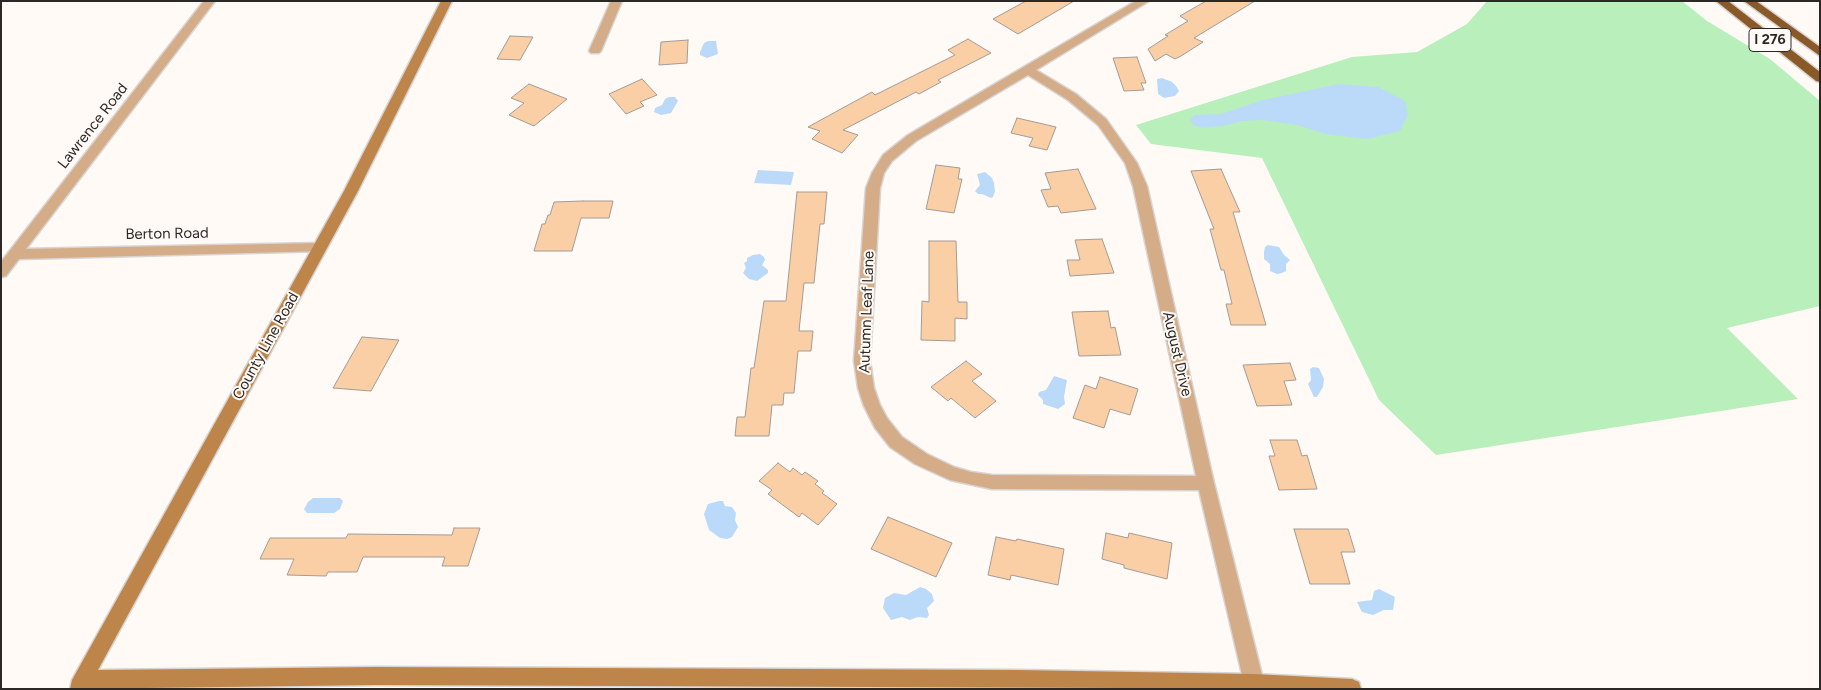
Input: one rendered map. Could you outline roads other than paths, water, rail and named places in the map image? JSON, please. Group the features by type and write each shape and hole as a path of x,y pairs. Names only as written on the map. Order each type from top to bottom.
{"highway":[{"name":"I 276","path":"1721,1 1820,78"},
{"name":"I 276","path":"1749,1 1820,53"}],"street":[{"name":"Lawrence Road","path":"1,272 210,1"},
{"name":"County Line Road","path":"81,684 320,248 447,1"},
{"path":"595,50 617,1"},
{"name":"Autumn Leaf Lane","path":"1144,1 900,146 888,158 878,173 874,188 862,361 866,388 872,406 881,423 896,442 921,459 950,473 992,482 1206,483"},
{"name":"August Drive","path":"1028,70 1086,107 1110,131 1130,163 1140,186 1206,483 1254,683"},
{"name":"Berton Road","path":"15,254 320,248"},
{"path":"81,684 377,676 1017,679 1254,683 1352,689"}],"water":[{"path":"716,41 718,54 707,58 700,55 700,52 704,43"},
{"path":"1162,78 1176,86 1179,91 1175,96 1164,98 1158,94 1157,79"},
{"path":"1339,84 1378,87 1405,101 1408,115 1400,131 1367,139 1326,134 1297,125 1263,120 1242,121 1228,125 1202,128 1193,125 1190,119 1195,115 1221,114 1263,100"},
{"path":"675,97 678,101 671,113 661,115 654,112 655,108 662,105 665,99"},
{"path":"758,170 794,172 791,185 754,183"},
{"path":"985,172 992,178 994,183 995,191 991,198 978,194 975,191 980,185 977,174"},
{"path":"1268,245 1279,247 1290,260 1286,264 1286,271 1277,274 1270,271 1270,264 1264,259 1265,247"},
{"path":"760,254 764,257 765,260 762,265 768,270 768,273 757,281 749,279 743,273 746,268 744,263 747,261 747,258"},
{"path":"1313,367 1319,368 1324,379 1323,387 1317,397 1314,397 1308,384 1311,380 1310,369"},
{"path":"1054,376 1067,380 1064,397 1065,404 1058,409 1043,404 1043,400 1038,395 1039,392 1046,390"},
{"path":"313,498 340,498 343,501 340,509 334,513 307,513 304,509"},
{"path":"723,501 725,506 732,507 736,513 735,520 738,527 732,537 727,539 720,538 709,530 704,514 708,504"},
{"path":"920,587 932,594 934,601 927,608 929,615 927,618 918,617 910,620 902,617 891,620 883,608 885,598 894,593 906,595"},
{"path":"1379,589 1395,597 1393,610 1384,610 1373,615 1362,612 1357,602 1372,600 1374,591"}]}
